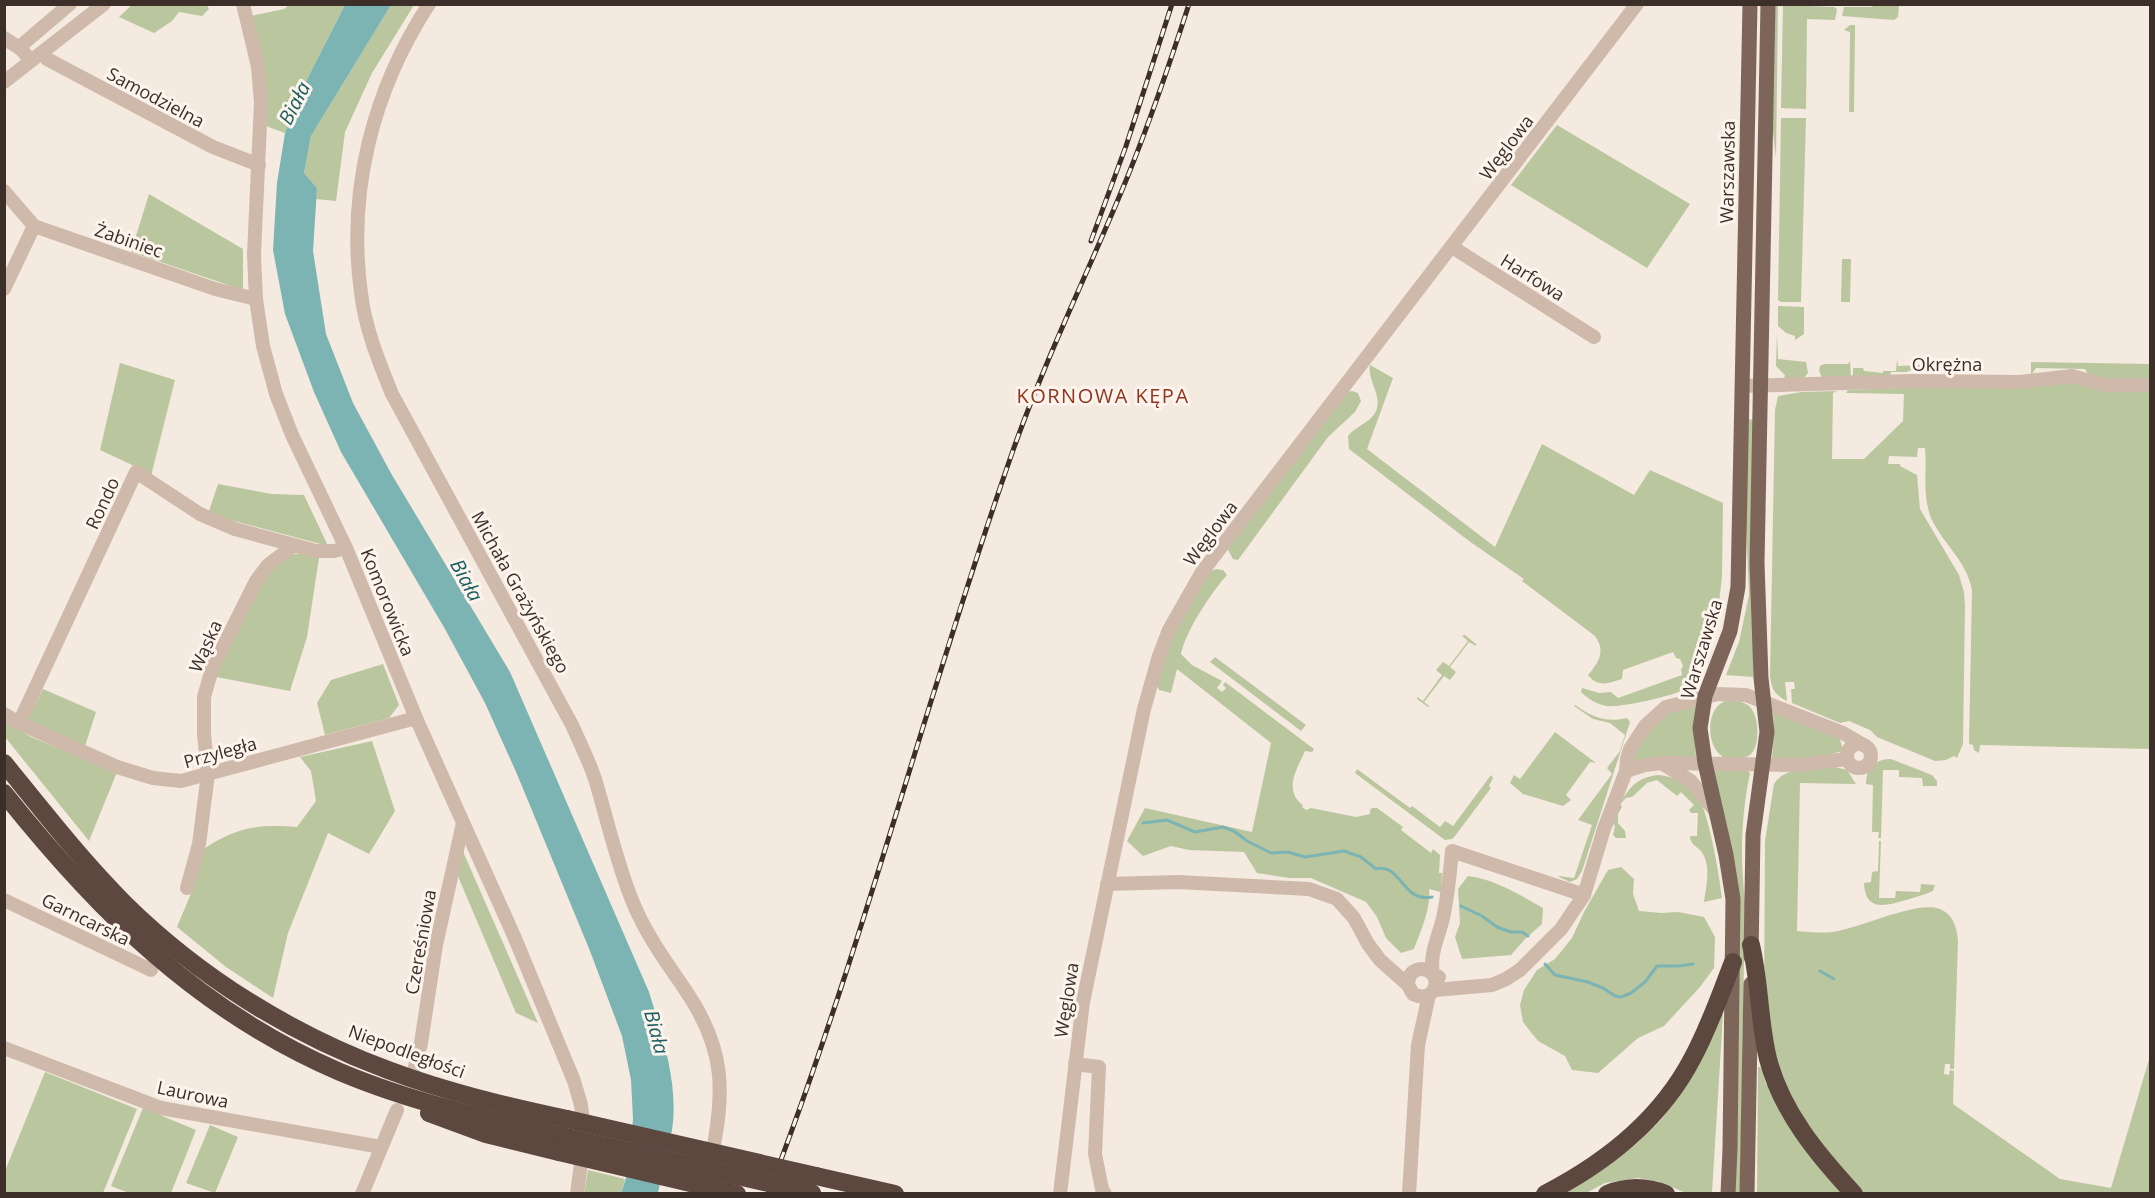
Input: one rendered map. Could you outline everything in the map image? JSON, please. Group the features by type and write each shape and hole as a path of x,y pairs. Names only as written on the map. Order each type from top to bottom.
{"highway":[{"name":"Niepodległości","path":"4,763 66,839 126,905 194,964 233,991 311,1036 387,1070 457,1092 563,1136"},
{"name":"Niepodległości","path":"4,793 52,852 112,917 181,977 258,1029 298,1052 357,1079 452,1109 563,1136 814,1187 895,1194"},
{"path":"1751,945 1758,974 1762,1023 1769,1060 1778,1084 1811,1146 1854,1194"},
{"path":"1545,1194 1596,1163 1626,1140 1655,1112 1692,1060 1732,962"},
{"path":"563,1136 737,1194"},
{"path":"1607,1194 1621,1188 1639,1187 1666,1194"}],"main road":[{"name":"Warszawska","path":"1728,1194 1732,881 1705,763 1700,728 1705,696 1730,631 1738,587 1750,4"},
{"name":"Warszawska","path":"1747,1194 1753,835 1767,732 1761,670 1757,563 1768,4"}],"street":[{"path":"21,49 24,43 70,4"},
{"path":"4,82 104,4"},
{"name":"Komorowicka","path":"243,4 258,67 261,104 254,254 256,299 263,346 276,394 295,442 346,548 416,717 514,936 574,1081 581,1105 584,1132 582,1167 577,1194"},
{"name":"Michała Grażyńskiego","path":"429,4 396,62 380,100 367,146 357,221 361,295 380,363 392,394 573,725 594,777 616,858 635,908 649,936 700,1014 713,1042 720,1076 721,1109 704,1194"},
{"name":"Węglowa","path":"1060,1194 1083,1002 1107,884 1151,681 1159,656 1180,609 1215,555 1637,4"},
{"name":"Samodzielna","path":"4,38 21,49 47,59 213,147 259,165"},
{"name":"Żabiniec","path":"4,191 34,225 215,289 256,299"},
{"path":"4,289 34,225"},
{"name":"Harfowa","path":"1452,247 1594,337"},
{"name":"Okrężna","path":"1742,386 1912,381 2020,382 2065,376 2085,378 2106,385 2151,385"},
{"name":"Rondo","path":"19,723 136,472 200,514 235,529 316,551 346,548"},
{"name":"Wąska","path":"187,888 199,844 208,774 204,734 204,697 213,669 256,581 268,565 293,546"},
{"path":"1107,884 1179,882 1309,890 1336,899 1354,918 1380,960 1410,990 1422,997 1432,993 1492,985 1520,970 1561,928 1584,895 1604,828 1626,771 1630,749 1645,726 1666,707 1705,696 1746,694 1843,733 1864,746 1870,754 1866,765 1856,767 1851,765 1847,759 1850,748 1857,744 1864,746"},
{"name":"Przyległa","path":"4,714 117,767 153,778 181,781 416,717"},
{"path":"1626,771 1662,763 1814,764 1847,759"},
{"path":"1662,763 1691,781 1716,812"},
{"name":"Czereśniowa","path":"415,1067 446,894 463,823"},
{"path":"1419,1045 1437,982 1432,966 1437,935 1443,918 1452,850 1584,895"},
{"name":"Garncarska","path":"4,900 152,970"},
{"path":"1409,1194 1419,1045 1416,1004 1408,980 1437,935"},
{"path":"1380,960 1393,967 1414,971 1423,969 1450,982 1473,987"},
{"name":"Laurowa","path":"4,1048 161,1108 381,1147"},
{"path":"1075,1064 1099,1067 1095,1154 1105,1194"},
{"path":"362,1194 397,1110"}],"green space":[{"path":"133,4 207,5 209,9 202,16 179,12 172,21 154,33 119,17"},
{"path":"1879,4 1899,5 1898,17 1894,20 1842,16 1844,7 1871,7"},
{"path":"289,5 345,5 301,91 285,133 266,126 251,16 284,9"},
{"path":"391,5 414,5 372,73 345,132 336,201 316,199 317,188 304,173 311,136"},
{"path":"1774,5 1778,5 1776,158 1772,123"},
{"path":"1783,5 1837,9 1835,20 1807,19 1806,109 1781,108"},
{"path":"1850,25 1855,25 1854,112 1849,112 1850,32 1844,30"},
{"path":"1781,118 1806,118 1801,302 1778,300"},
{"path":"1557,125 1690,204 1647,268 1511,185"},
{"path":"149,194 243,249 243,290 131,252"},
{"path":"1842,259 1851,259 1850,302 1841,302"},
{"path":"1778,306 1804,307 1804,334 1795,340 1795,336 1786,333 1778,326"},
{"path":"1777,332 1778,359 1806,362 1808,373 1804,378 1784,379 1785,375 1776,366"},
{"path":"1897,359 1898,366 1923,365 1923,359 1944,359 1906,372 1891,372 1890,376 1822,377 1819,371 1820,366 1824,364 1848,364 1850,361 1851,376 1853,368 1883,373 1883,371 1896,371"},
{"path":"2031,362 2150,364 2150,379 2106,378 2088,374 2085,369 2036,368 2031,375"},
{"path":"120,363 175,380 151,476 100,450"},
{"path":"1370,365 1393,378 1367,449 1495,547 1542,444 1634,495 1650,470 1723,503 1722,577 1718,611 1690,686 1663,697 1613,706 1596,703 1581,692 1582,688 1599,693 1611,692 1618,698 1682,675 1683,666 1673,652 1623,670 1622,679 1613,682 1596,682 1588,675 1601,652 1595,636 1522,581 1524,579 1469,541 1349,449 1348,436 1375,413 1377,407 1377,395"},
{"path":"2069,382 2150,391 2150,749 1980,745 1979,753 1974,750 1973,745 1969,744 1972,590 1965,570 1936,527 1928,509 1925,448 1918,448 1917,457 1889,456 1888,464 1900,464 1917,475 1920,509 1959,575 1964,592 1963,744 1957,758 1954,756 1946,760 1935,761 1877,737 1870,730 1849,721 1840,723 1792,703 1791,689 1795,689 1794,682 1785,682 1787,701 1780,697 1773,689 1770,677 1775,410 1778,396 1802,392 1837,391 1833,393 1832,459 1864,459 1903,421 1904,394 1846,393 1848,390 1927,387 2022,388"},
{"path":"1348,392 1358,393 1361,401 1355,412 1328,437 1238,560 1233,559 1228,550 1231,543"},
{"path":"1747,419 1754,420 1753,677 1726,675 1739,642 1749,595 1746,523"},
{"path":"218,484 272,494 304,495 328,546 208,514"},
{"path":"302,553 319,558 307,637 290,691 216,677 247,610 267,576 278,563 288,556"},
{"path":"1216,569 1223,570 1227,575 1200,613 1183,645 1181,654 1192,665 1222,681 1217,688 1222,692 1226,688 1223,685 1225,682 1314,749 1312,752 1305,751 1294,779 1294,793 1303,805 1302,807 1306,810 1311,808 1356,817 1370,814 1372,808 1377,808 1403,827 1401,830 1431,853 1433,849 1440,855 1441,892 1429,889 1427,912 1414,949 1401,953 1386,938 1377,917 1366,902 1311,878 1289,878 1257,873 1244,852 1189,850 1171,846 1143,856 1127,841 1145,808 1252,832 1271,743 1177,669 1171,693 1159,690 1157,685 1157,679 1178,623 1208,572"},
{"path":"1465,635 1476,646 1469,642 1450,667 1456,672 1450,680 1444,676 1424,702 1430,707 1428,707 1417,697 1423,701 1442,675 1436,670 1443,662 1449,666 1468,641 1462,636"},
{"path":"1215,657 1306,725 1301,731 1210,662"},
{"path":"383,664 399,705 389,718 325,735 317,703 331,680"},
{"path":"43,689 96,712 85,746 27,721"},
{"path":"1729,700 1741,702 1752,709 1757,729 1756,743 1751,754 1734,759 1723,757 1717,752 1710,726 1715,709 1721,703"},
{"path":"1575,705 1600,718 1612,720 1627,718 1630,722 1582,871 1577,879 1570,882 1559,876 1574,878 1592,825 1578,820 1612,774 1607,768 1620,751 1625,735 1610,723 1593,719"},
{"path":"1697,706 1694,731 1696,757 1653,757 1633,764 1632,755 1640,740 1668,713"},
{"path":"1773,712 1840,739 1843,751 1815,758 1772,758"},
{"path":"4,721 31,737 117,772 89,841 5,737"},
{"path":"1555,732 1596,763 1590,762 1566,795 1571,800 1563,806 1523,794 1510,783 1514,775 1520,779"},
{"path":"372,741 395,811 369,854 328,833 288,933 273,998 226,967 177,927 195,884 202,850 226,836 247,829 270,826 297,827 316,801 311,771 300,757"},
{"path":"1885,759 1891,759 1932,775 1937,781 1937,786 1923,786 1922,778 1899,777 1899,770 1883,770 1881,838 1878,838 1879,832 1872,832 1873,785 1866,784 1866,778 1872,766"},
{"path":"1835,767 1847,770 1856,784 1800,783 1797,931 1823,933 1838,931 1911,909 1933,907 1950,916 1955,925 1958,940 1954,1069 1950,1069 1950,1064 1945,1064 1944,1074 1949,1075 1950,1070 1954,1071 1953,1104 2060,1179 2111,1188 2150,1056 2150,1193 1858,1194 1785,1092 1764,1008 1765,841 1774,784 1779,778 1793,771"},
{"path":"1357,769 1440,827 1445,821 1453,826 1491,775 1493,778 1489,786 1491,788 1455,836 1445,840 1355,773"},
{"path":"1712,770 1748,771 1750,773 1742,837 1745,901 1740,1193 1734,1193 1740,902"},
{"path":"1659,775 1675,778 1693,789 1701,802 1709,828 1722,898 1704,902 1707,865 1703,854 1692,842 1690,836 1697,836 1698,813 1691,813 1689,810 1694,805 1681,792 1677,796 1657,780 1647,783 1632,797 1626,798 1621,803 1634,785 1641,780"},
{"path":"1620,804 1622,807 1618,814 1618,823 1625,831 1626,838 1616,838 1613,835 1615,826 1613,824"},
{"path":"1879,841 1881,841 1879,898 1895,898 1896,891 1920,892 1921,884 1935,885 1933,891 1891,904 1872,903 1865,892 1864,883 1871,882 1872,872 1878,871"},
{"path":"461,847 538,1023 516,1013 457,874"},
{"path":"1621,867 1634,879 1633,894 1639,911 1678,912 1704,917 1715,937 1714,968 1700,987 1664,1026 1638,1038 1598,1073 1572,1070 1565,1056 1538,1041 1523,1022 1520,1005 1524,990 1537,970 1555,959 1572,938 1608,870"},
{"path":"1468,876 1497,884 1543,908 1542,924 1511,955 1462,959 1455,937 1460,923 1458,889"},
{"path":"1724,998 1712,1193 1686,1193 1660,1182 1638,1178 1605,1183 1586,1193 1564,1194 1635,1145 1661,1120 1677,1098"},
{"path":"1758,1067 1761,1067 1766,1084 1846,1193 1757,1194"},
{"path":"45,1072 137,1109 103,1193 5,1193 5,1171"},
{"path":"143,1108 196,1130 171,1193 129,1193 111,1186"},
{"path":"210,1125 238,1137 215,1193 186,1183"},
{"path":"588,1170 625,1179 621,1193 584,1194"}],"water":[{"name":"Biała","path":"345,5 391,5 311,136 304,173 317,188 313,251 326,334 353,403 392,475 510,672 649,992 668,1060 674,1113 658,1193 621,1193 628,1172 633,1119 631,1080 622,1036 590,951 485,703 445,629 341,452 314,392 285,314 273,250 277,183 285,133 301,91"}],"waterway":[{"path":"1143,823 1167,820 1195,832 1223,827 1271,853 1288,852 1305,857 1344,851 1361,857 1376,869 1384,868 1391,871 1415,895 1422,898 1432,897"},
{"path":"1461,906 1482,916 1497,927 1511,932 1522,932 1528,936"},
{"path":"1545,964 1555,975 1588,982 1621,997 1631,993 1645,982 1657,966 1693,964"},
{"path":"1820,971 1834,979"}],"railway":[{"path":"1091,241 1126,146 1172,4"},
{"path":"768,1194 833,1012 949,642 1010,459 1037,388 1135,157 1160,92 1189,4"}],"district":[{"name":"KORNOWA KĘPA","path":"1103,395"}]}
